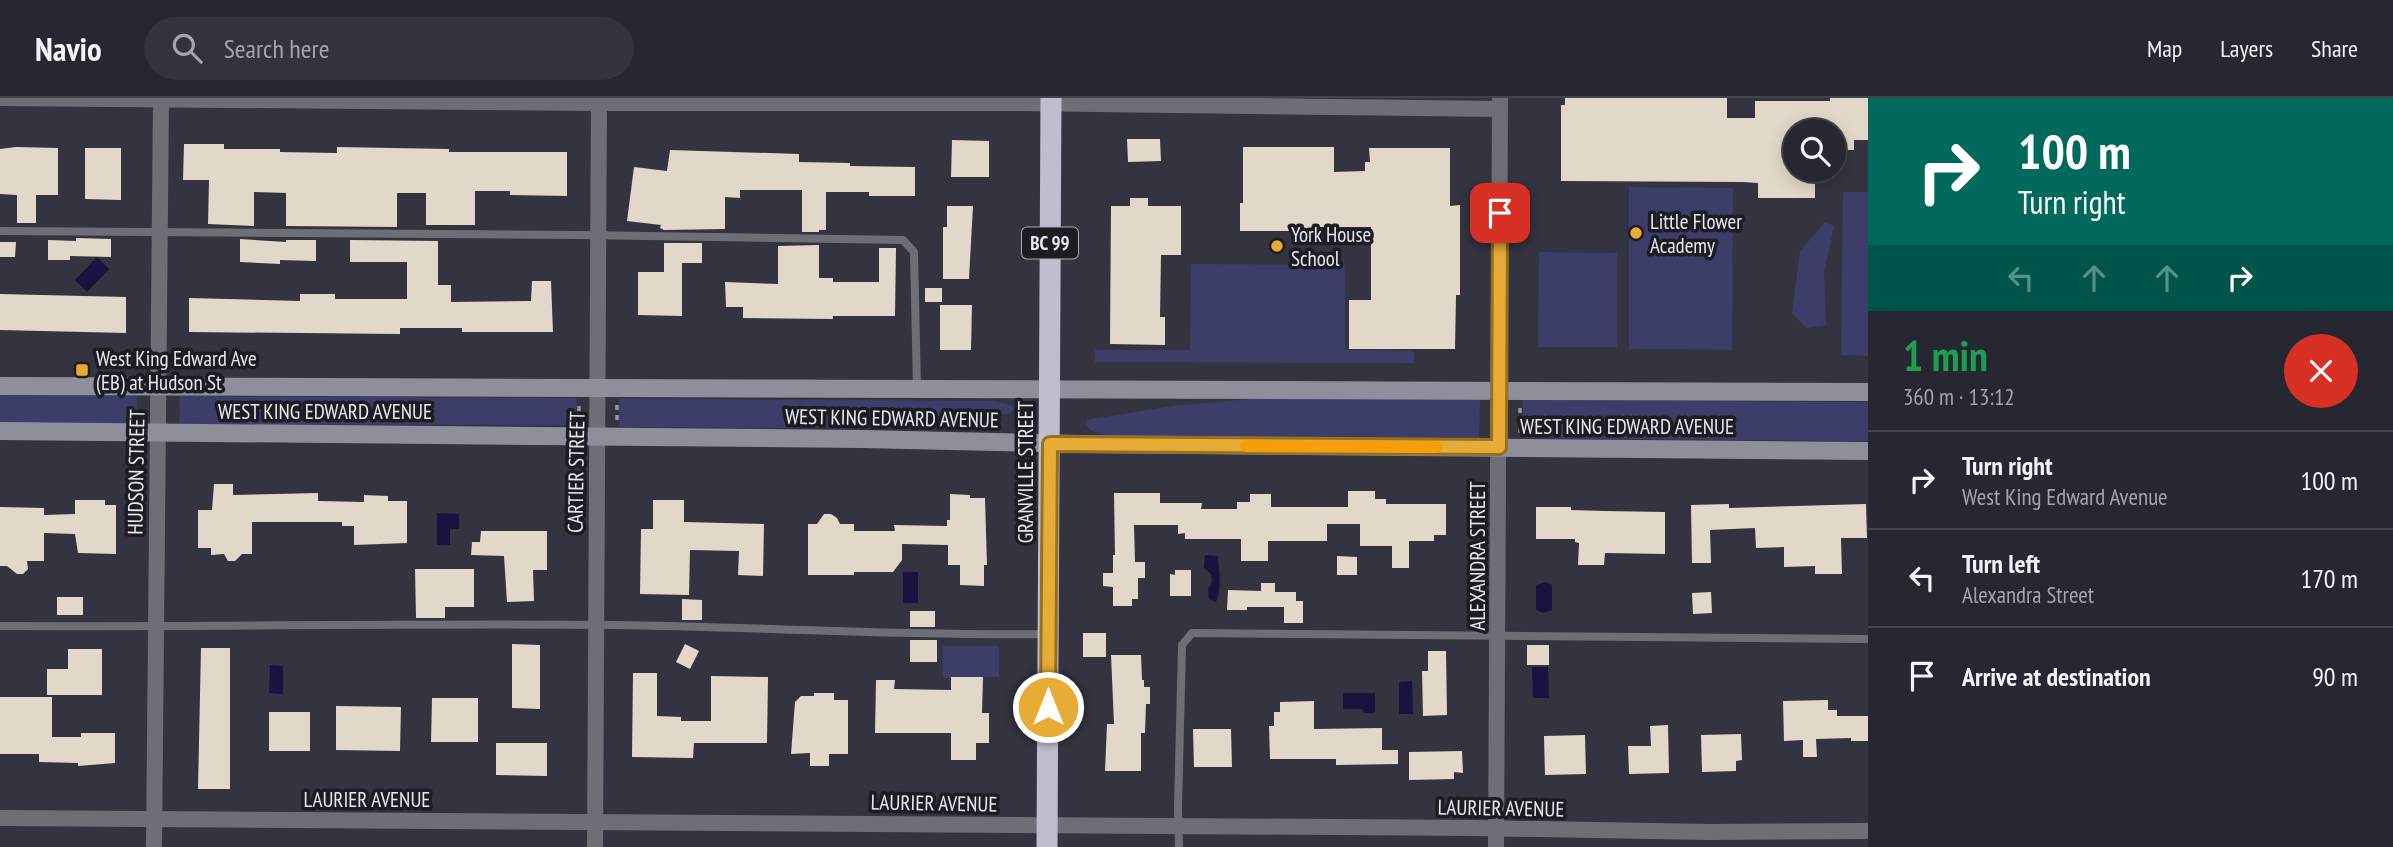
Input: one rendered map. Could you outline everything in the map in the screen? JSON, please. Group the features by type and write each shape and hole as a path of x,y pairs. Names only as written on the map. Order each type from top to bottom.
{"highway":[{"name":"GRANVILLE STREET","path":"1047,847 1051,101"}],"main road":[{"name":"WEST KING EDWARD AVENUE","path":"0,386 1868,392"},
{"name":"WEST KING EDWARD AVENUE","path":"0,431 1868,451"}],"street":[{"path":"0,98 1500,104"},
{"name":"HUDSON STREET","path":"154,847 161,98"},
{"name":"CARTIER STREET","path":"595,847 599,100"},
{"name":"ALEXANDRA STREET","path":"1496,847 1500,104"},
{"name":"LAURIER AVENUE","path":"0,818 1497,828 1709,832 1868,831"}],"lane":[{"path":"0,231 903,240 915,252 917,388"},
{"path":"0,626 595,625 936,634 1048,634"},
{"path":"1180,847 1182,645 1192,633 1868,639"}],"path":[{"path":"617,399 617,424"},
{"path":"579,400 579,423"},
{"path":"1520,400 1520,438"}],"shaded area":[{"path":"1629,187 1733,188 1732,350 1629,349"},
{"path":"1843,192 1868,192 1868,356 1841,355"},
{"path":"1825,222 1834,226 1824,273 1826,325 1806,328 1792,313 1800,251"},
{"path":"1539,252 1617,253 1617,347 1538,347"},
{"path":"97,257 109,269 87,292 75,280"},
{"path":"1191,264 1345,265 1345,350 1414,351 1414,363 1095,362 1095,350 1190,350"},
{"path":"0,395 137,396 137,423 0,423"},
{"path":"180,396 575,398 576,425 184,424 179,423"},
{"path":"619,399 996,401 1014,409 1010,413 962,419 880,421 815,428 627,427 619,426"},
{"path":"1249,399 1480,399 1479,438 1115,436 1095,432 1086,425 1087,420 1172,406"},
{"path":"1523,400 1868,402 1868,441 1522,438"},
{"path":"437,513 459,514 459,529 450,529 450,545 437,545"},
{"path":"1205,555 1218,556 1220,586 1216,602 1209,599 1208,589 1212,582 1211,574 1204,568"},
{"path":"903,572 918,572 918,603 903,603"},
{"path":"1546,582 1552,585 1552,610 1543,613 1536,610 1536,585"},
{"path":"943,646 999,646 999,677 943,678"},
{"path":"270,665 283,666 283,694 269,693"},
{"path":"1532,667 1548,667 1549,698 1533,698"},
{"path":"1412,681 1413,714 1399,714 1399,682"},
{"path":"1343,693 1375,693 1375,713 1364,713 1362,709 1343,709"}],"building":[{"path":"1565,98 1727,98 1727,118 1755,118 1755,101 1868,98 1868,140 1854,140 1854,150 1846,150 1846,119 1783,119 1783,182 1815,182 1815,198 1758,198 1758,183 1561,181 1561,105 1565,105"},
{"path":"1127,139 1160,139 1161,161 1128,162"},
{"path":"952,140 989,141 989,177 951,177"},
{"path":"184,144 224,144 224,149 280,149 280,152 337,153 337,147 449,149 449,152 567,152 567,196 475,191 475,225 426,225 426,193 397,193 397,227 286,226 286,193 254,192 254,226 208,224 209,180 183,180"},
{"path":"1243,147 1334,147 1334,172 1365,171 1365,162 1370,162 1369,148 1450,148 1450,206 1460,205 1460,295 1456,295 1455,349 1349,349 1349,300 1371,300 1371,227 1319,227 1319,234 1303,234 1303,231 1240,231"},
{"path":"58,148 58,195 36,195 36,223 17,223 17,195 0,194 0,149"},
{"path":"85,148 121,148 121,200 85,199"},
{"path":"670,150 799,154 799,162 915,167 915,196 826,192 826,230 819,232 802,232 802,190 740,190 740,198 725,197 725,229 664,230 660,228 661,225 627,221 634,167 667,171"},
{"path":"1130,198 1148,198 1148,206 1181,206 1181,255 1161,255 1160,317 1165,317 1165,345 1110,344 1111,206 1130,206"},
{"path":"947,206 973,206 969,279 943,279 943,227 947,227"},
{"path":"76,238 111,239 111,257 70,256 70,260 48,260 48,240 76,241"},
{"path":"240,239 286,242 316,240 316,261 280,260 280,264 240,262"},
{"path":"350,240 438,241 438,285 451,285 451,302 531,301 532,281 551,281 553,332 462,332 462,328 400,328 400,334 189,332 189,298 300,301 300,294 335,294 335,299 407,299 407,262 350,262"},
{"path":"0,242 16,242 15,257 0,257"},
{"path":"664,243 702,243 702,263 682,263 682,316 638,315 638,272 664,272"},
{"path":"819,245 819,278 833,278 833,282 879,282 879,248 896,248 895,316 833,316 833,319 743,318 743,307 726,307 725,282 778,284 778,246"},
{"path":"925,288 942,288 942,302 925,302"},
{"path":"0,294 126,297 126,333 0,330"},
{"path":"940,305 972,305 971,350 940,350"},
{"path":"214,484 233,484 233,495 318,493 318,501 364,502 364,495 388,496 388,501 407,501 407,543 354,545 354,526 342,526 342,522 252,522 252,554 242,554 235,561 228,561 224,554 211,555 211,548 198,548 198,510 212,510"},
{"path":"1348,491 1375,491 1375,499 1386,499 1386,504 1446,504 1446,535 1434,535 1434,541 1409,541 1409,568 1392,568 1392,546 1360,546 1360,524 1327,524 1327,541 1268,541 1268,561 1241,561 1241,539 1185,539 1185,533 1178,534 1178,525 1134,525 1135,562 1145,562 1145,578 1138,578 1138,599 1132,599 1132,606 1113,606 1113,587 1103,586 1103,573 1113,573 1114,493 1160,493 1160,503 1202,503 1201,509 1237,509 1237,502 1250,502 1250,494 1271,494 1271,507 1348,507"},
{"path":"950,494 985,498 987,565 984,565 984,586 960,585 960,565 948,565 948,545 902,544 902,560 893,572 808,575 808,524 817,524 824,514 831,514 840,524 854,524 854,531 895,531 894,525 947,526 947,520 950,520"},
{"path":"75,500 105,500 105,505 116,505 116,554 78,553 75,534 44,533 44,561 27,561 28,569 23,574 17,574 7,566 0,566 0,507 44,508 44,515 75,514"},
{"path":"653,500 684,500 684,522 764,524 763,576 738,575 739,551 690,550 689,595 640,594 641,529 653,529"},
{"path":"1729,504 1729,508 1866,504 1867,538 1841,538 1842,574 1815,574 1815,566 1784,567 1784,547 1756,548 1755,528 1710,530 1711,563 1692,563 1691,505"},
{"path":"1536,507 1665,512 1665,554 1605,553 1604,565 1578,565 1579,543 1575,542 1575,539 1536,539"},
{"path":"481,531 547,531 547,570 533,570 534,601 507,602 504,556 471,555 472,542 480,542"},
{"path":"1337,556 1357,557 1357,575 1337,575"},
{"path":"415,569 474,569 474,607 445,607 445,618 416,618"},
{"path":"1175,570 1191,570 1191,596 1170,596 1170,574 1175,575"},
{"path":"1261,583 1275,583 1275,592 1296,592 1296,601 1303,601 1303,623 1284,623 1284,607 1227,610 1228,590 1261,591"},
{"path":"1711,592 1712,613 1693,614 1692,593"},
{"path":"57,597 83,597 83,615 57,615"},
{"path":"682,599 702,600 702,620 682,620"},
{"path":"910,611 935,611 935,627 910,627"},
{"path":"1083,633 1106,633 1106,657 1083,657"},
{"path":"910,640 937,640 937,662 910,662"},
{"path":"512,644 540,645 540,709 512,708"},
{"path":"685,644 699,651 690,669 676,662"},
{"path":"1527,645 1549,645 1549,665 1527,665"},
{"path":"201,648 230,648 230,789 198,789"},
{"path":"68,649 102,649 102,695 47,695 47,669 68,669"},
{"path":"1428,651 1446,651 1447,715 1423,716 1422,671 1428,671"},
{"path":"1111,655 1141,655 1142,680 1144,687 1150,687 1150,704 1146,704 1145,733 1141,733 1141,771 1105,771 1107,724 1114,724"},
{"path":"633,673 657,673 657,716 681,717 681,721 711,721 711,676 768,677 767,743 694,743 693,758 632,757"},
{"path":"951,677 983,677 982,713 989,713 989,743 976,743 976,760 951,760 951,733 875,733 876,680 895,680 894,689 951,690"},
{"path":"814,693 834,693 834,700 848,700 848,754 829,754 829,766 810,766 810,753 791,754 795,702 801,696 814,696"},
{"path":"0,697 52,697 52,737 81,737 81,733 115,733 115,763 78,766 78,763 39,762 39,754 0,754"},
{"path":"432,698 478,698 478,742 431,742"},
{"path":"1828,700 1828,710 1837,710 1837,716 1868,716 1868,741 1851,741 1851,738 1816,739 1817,757 1803,757 1803,740 1784,741 1783,701"},
{"path":"1314,701 1314,729 1382,728 1382,750 1398,750 1398,764 1336,765 1336,759 1270,759 1269,726 1274,726 1274,712 1280,712 1280,702"},
{"path":"336,706 401,707 400,751 336,750"},
{"path":"269,712 310,712 310,751 269,751"},
{"path":"1668,725 1669,773 1629,774 1628,746 1651,746 1650,726"},
{"path":"1193,729 1231,729 1232,767 1194,767"},
{"path":"1741,734 1742,760 1736,761 1736,771 1702,772 1701,735"},
{"path":"1585,735 1586,774 1545,775 1544,736"},
{"path":"496,743 547,743 547,776 496,775"},
{"path":"1462,751 1463,773 1454,772 1454,779 1409,780 1409,752"}],"slow traffic":[{"path":"1246,446 1436,447"}],"place":[{"name":"Little Flower Academy","path":"1636,233"},
{"name":"York House School","path":"1277,246"},
{"name":"West King Edward Ave (EB) at Hudson St","path":"82,370"}],"route":[{"path":"1048,707 1050,444 1499,447 1500,213"}]}
